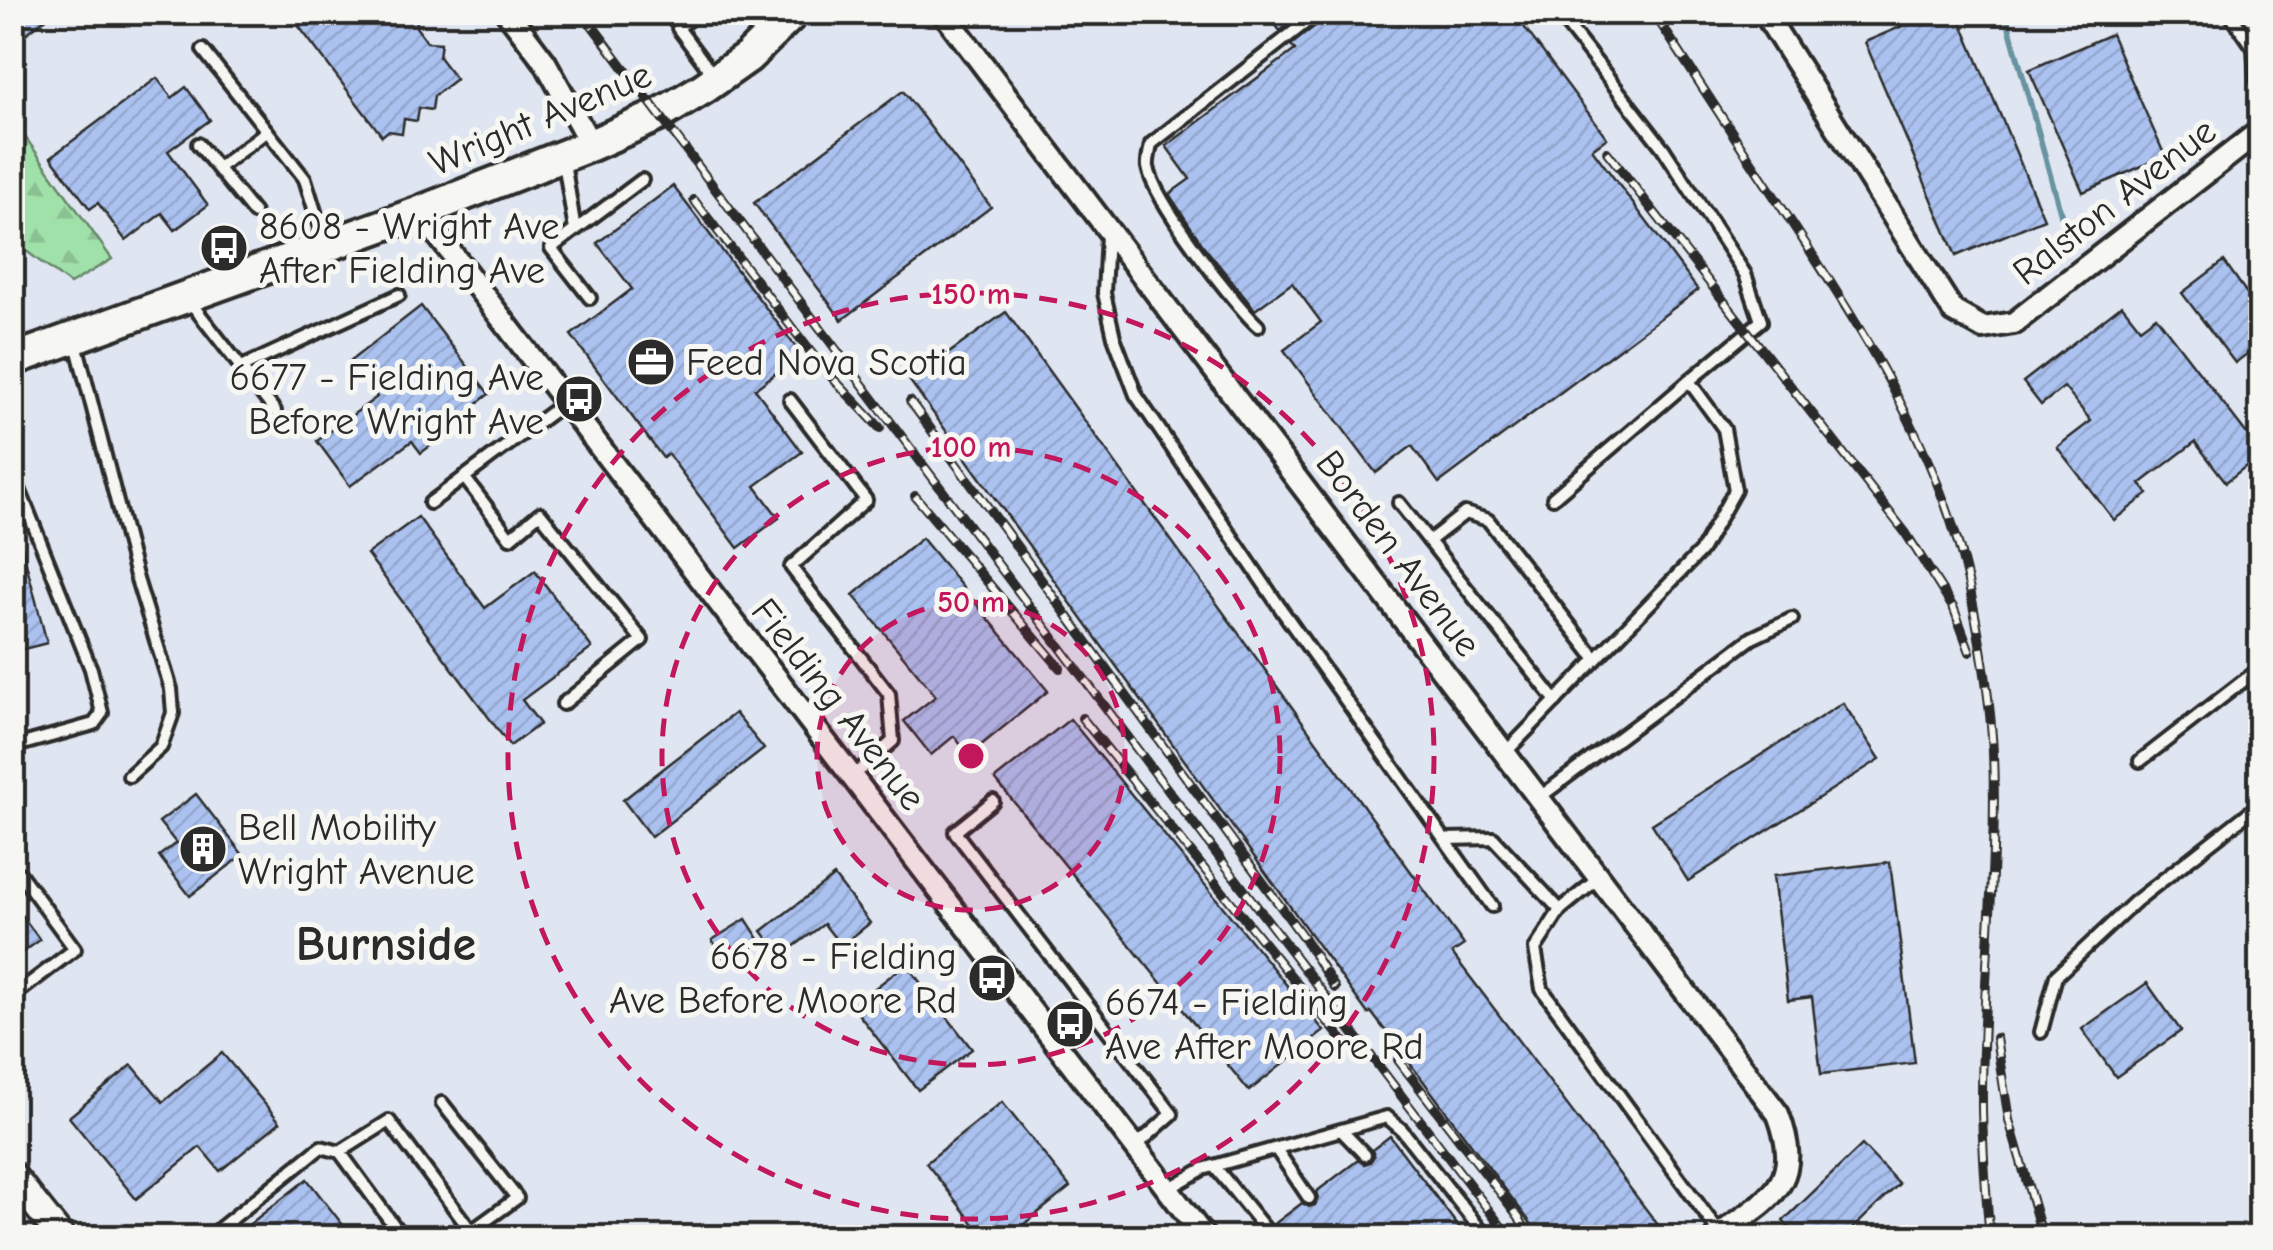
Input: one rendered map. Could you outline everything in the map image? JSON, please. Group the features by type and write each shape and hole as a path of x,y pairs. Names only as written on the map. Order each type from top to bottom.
{"main road":[{"name":"Wright Avenue","path":"12,360 420,212 658,115 748,56 794,12"}],"street":[{"path":"507,12 545,62 577,151"},
{"name":"Borden Avenue","path":"943,12 1778,1114 1789,1142 1783,1181 1745,1229"},
{"name":"Ralston Avenue","path":"1764,12 1953,311 1983,328 2014,323 2260,130"},
{"name":"Fielding Avenue","path":"420,212 1205,1238"},
{"path":"12,1175 62,1238"},
{"path":"1718,1236 1745,1229"}],"lane":[{"path":"697,12 678,28 716,80"},
{"path":"1258,326 1238,308 1166,206 1147,166 1149,155 1152,144 1318,12"},
{"path":"1553,498 1761,322 1746,274 1630,102 1557,12"},
{"path":"2230,12 2254,48 2256,77 2260,82"},
{"path":"203,50 304,179 326,244"},
{"path":"218,168 267,130"},
{"path":"198,144 254,213"},
{"path":"575,230 577,151"},
{"path":"590,298 551,248 642,180"},
{"path":"1107,225 1104,293 1114,337 1136,395 1283,612 1492,906"},
{"path":"242,367 399,294"},
{"path":"187,297 275,411"},
{"path":"74,338 174,712 161,747 129,776"},
{"path":"1506,752 1701,551 1734,490 1724,429 1689,381"},
{"path":"790,400 866,500 791,567 888,694 892,741 851,777"},
{"path":"430,502 564,403"},
{"path":"12,471 16,497 91,670 102,713 94,724 12,747"},
{"path":"464,477 510,538 540,513 642,640 563,704"},
{"path":"1399,503 1556,701"},
{"path":"1429,541 1465,513 1488,520 1596,659"},
{"path":"1540,797 1752,638 1792,619"},
{"path":"2140,762 2260,668"},
{"path":"993,802 955,832 1172,1114 1135,1147"},
{"path":"2042,1032 2056,976 2136,901 2260,804"},
{"path":"1446,839 1493,838 1560,910"},
{"path":"12,880 20,874 75,949 12,997"},
{"path":"1600,878 1560,910 1535,949 1542,989 1718,1236"},
{"path":"340,1152 390,1121 467,1234 517,1198 442,1103"},
{"path":"1168,1189 1214,1166 1387,1117 1402,1130 1487,1238"},
{"path":"1342,1131 1365,1154"},
{"path":"208,1238 321,1147 340,1152 403,1238"},
{"path":"1276,1149 1309,1198"},
{"path":"1214,1166 1266,1230"}],"shaded area":[{"path":"13,13 2260,13 2260,1237 13,1237 12,241 70,284 112,259 13,120"}],"green space":[{"path":"13,120 112,259 70,284 13,241"}],"building":[{"path":"12,12 54,12 12,45"},
{"path":"288,12 418,15 416,27 427,42 441,43 439,57 456,79 434,96 432,110 419,108 417,121 404,119 402,133 388,131 382,136"},
{"path":"1266,12 1304,12 1280,31"},
{"path":"1328,12 1513,12 1607,138 1592,149 1698,290 1439,483 1412,446 1376,473 1284,350 1321,322 1292,283 1255,310 1202,244 1169,194 1190,179 1166,146 1295,50 1291,45"},
{"path":"1935,12 1957,12 2044,219 1956,256 1865,42"},
{"path":"2111,34 2165,156 2083,192 2029,70"},
{"path":"157,78 172,98 186,87 210,120 168,151 208,205 175,230 162,213 126,241 98,203 90,209 51,157"},
{"path":"903,91 991,207 842,320 754,203"},
{"path":"673,186 801,354 755,389 802,452 755,486 779,518 738,548 668,454 663,458 571,335 632,289 597,243"},
{"path":"2224,261 2260,312 2260,344 2235,363 2182,293"},
{"path":"2122,305 2140,328 2156,316 2260,455 2226,482 2195,442 2140,484 2148,494 2114,520 2057,447 2091,421 2064,387 2041,405 2023,382"},
{"path":"421,306 489,394 471,408 474,412 421,453 412,441 350,486 317,441 377,397 349,362"},
{"path":"1006,312 1464,945 1452,953 1658,1225 1642,1238 1542,1238 1371,1012 1368,1014 910,381"},
{"path":"418,517 485,608 535,571 592,648 522,700 540,724 510,746 367,554"},
{"path":"18,532 47,643 12,652 12,533"},
{"path":"922,538 1048,691 969,755 954,736 931,755 904,721 936,696 853,595"},
{"path":"1843,703 1880,759 1688,881 1652,824"},
{"path":"735,713 764,749 651,837 623,800"},
{"path":"1070,719 1324,1031 1249,1091 995,779"},
{"name":"Bell Mobility Wright Avenue","path":"196,794 243,855 190,896 159,856 176,843 159,822"},
{"path":"1890,862 1915,1063 1821,1074 1812,997 1788,1000 1773,876"},
{"path":"834,876 870,923 841,946 824,924 781,956 762,931"},
{"path":"12,902 40,940 12,960"},
{"path":"746,919 761,942 728,963 712,940"},
{"path":"906,964 972,1049 918,1090 852,1006"},
{"path":"2147,983 2181,1031 2116,1077 2082,1029"},
{"path":"222,1053 280,1122 220,1171 200,1147 136,1199 69,1117 132,1065 163,1102"},
{"path":"1002,1102 1070,1187 1007,1238 985,1238 926,1163"},
{"path":"1390,1136 1467,1238 1270,1238 1273,1225 1302,1203 1315,1205 1316,1192 1358,1160 1370,1162 1372,1150"},
{"path":"1862,1145 1899,1184 1843,1238 1799,1238 1783,1221"},
{"path":"307,1179 353,1238 232,1238"}],"waterway":[{"path":"2005,12 2069,243"}],"railway":[{"path":"582,12 1510,1238"},
{"path":"1653,12 1828,278 1879,363 1924,451 1958,543 1981,647 1993,753 1982,1109 1990,1238"},
{"path":"1607,152 1905,532 1954,609 1970,652"},
{"path":"694,200 823,368 880,428"},
{"path":"910,401 1303,937 1335,988"},
{"path":"915,496 1060,668"},
{"path":"1082,718 1345,1043"},
{"path":"1996,1038 2009,1120 2043,1238"},
{"path":"1398,1060 1519,1217 1529,1238"}],"place":[{"name":"8608 - Wright Ave After Fielding Ave","path":"224,248"},
{"name":"Feed Nova Scotia","path":"651,362"},
{"name":"6677 - Fielding Ave Before Wright Ave","path":"579,399"},
{"name":"Bell Mobility Wright Avenue","path":"203,849"},
{"name":"6678 - Fielding Ave Before Moore Rd","path":"992,978"},
{"name":"6674 - Fielding Ave After Moore Rd","path":"1070,1024"}],"district":[{"name":"Burnside","path":"386,943"}]}
